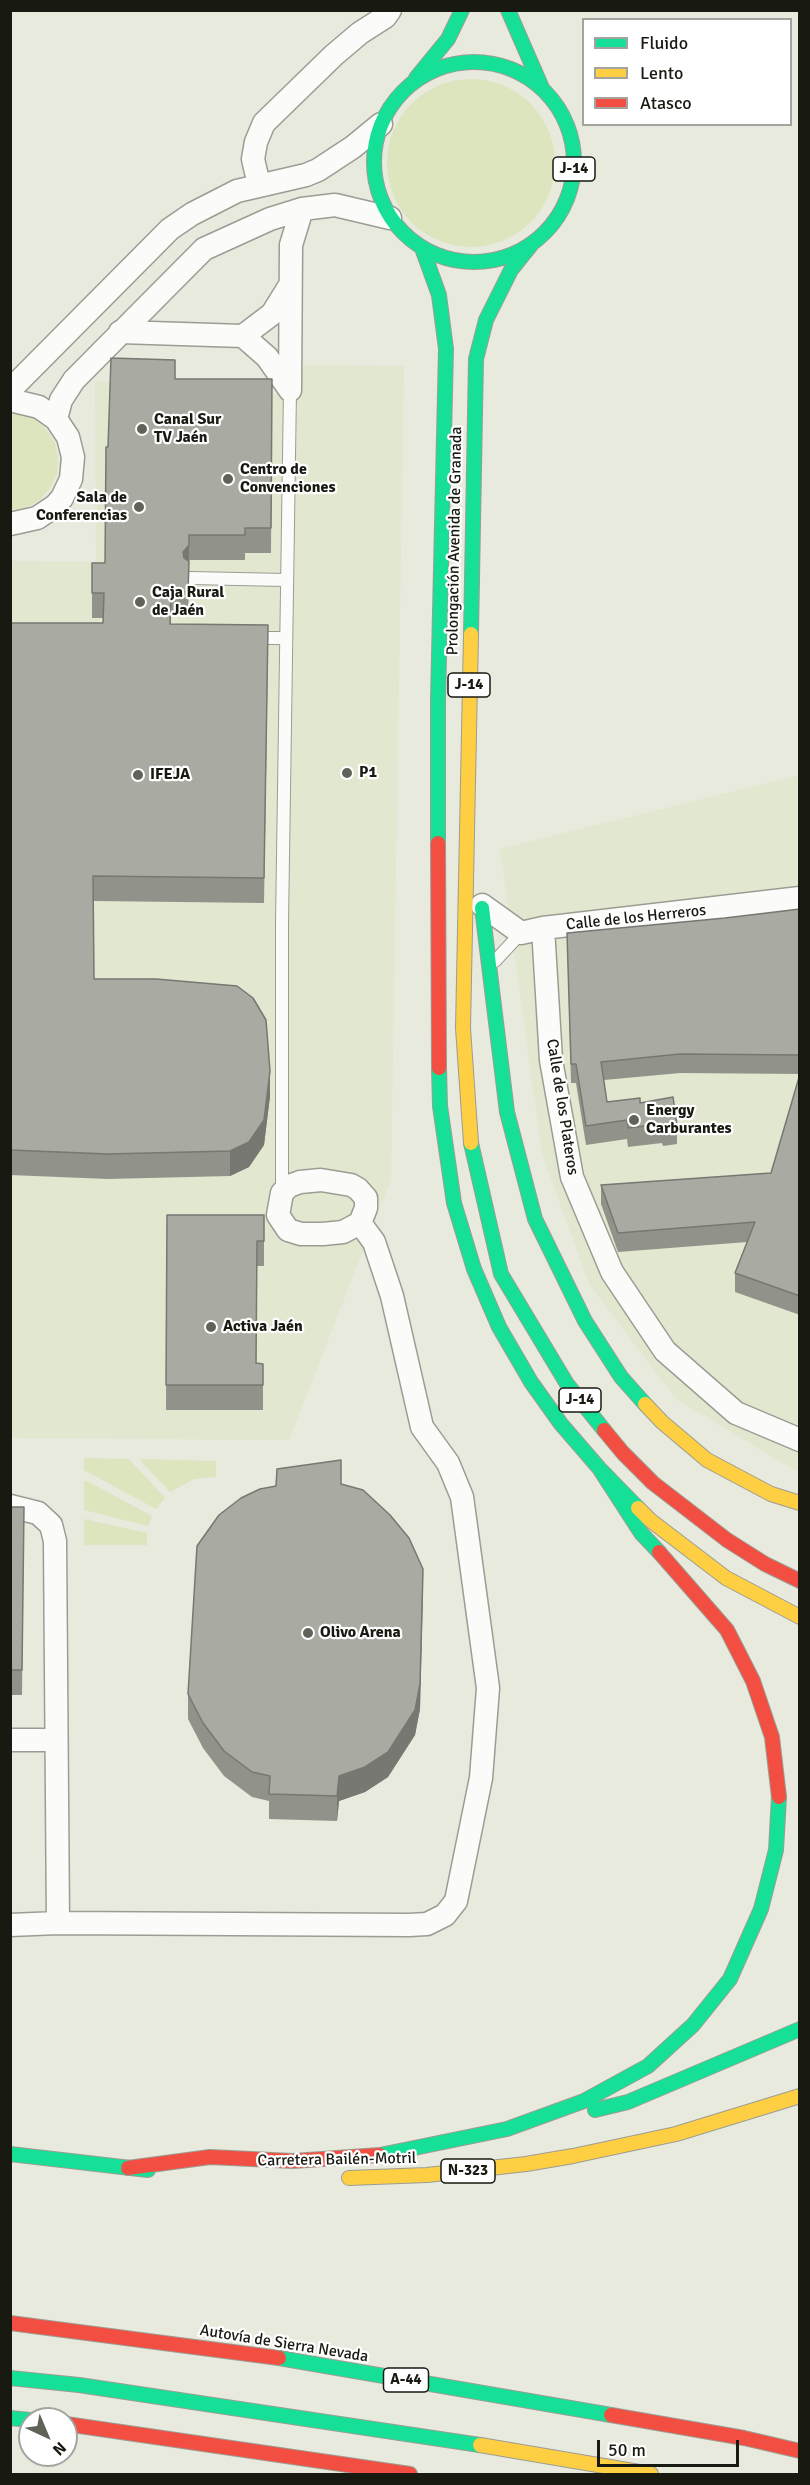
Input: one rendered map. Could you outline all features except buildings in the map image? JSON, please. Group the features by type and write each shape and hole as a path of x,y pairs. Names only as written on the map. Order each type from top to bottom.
{"main road":[{"name":"J-14","path":"410,84 441,67 477,61 495,63 528,77 553,99 567,125 573,146 574,169 570,191 561,212 553,224 531,244 510,255 477,262 454,260 422,248 405,235 390,218 381,202 374,173 375,148 381,124 393,103 447,39 462,10"},
{"path":"508,10 542,88"},
{"name":"Prolongación Avenida de Granada","path":"470,1139 463,1028 476,359 486,320 511,270 531,244"},
{"name":"Prolongación Avenida de Granada","path":"422,248 439,295 446,349 438,700 440,1106 454,1203 474,1269 495,1317 531,1382 561,1424 599,1468"},
{"path":"466,799 482,905 507,1112 535,1219 585,1321 621,1377 662,1422 707,1460 771,1494 800,1503"},
{"name":"J-14","path":"470,1139 501,1275 567,1384 623,1453 653,1483 727,1540 765,1564 800,1581"},
{"path":"599,1468 650,1520 726,1578 800,1617"},
{"path":"507,2128 584,2101 648,2066 693,2025 730,1979 761,1909 776,1850 779,1790 771,1737 753,1681 727,1630 683,1577 641,1533 599,1468"},
{"path":"128,2168 210,2157 293,2161 381,2155 577,2115 628,2102 800,2030"},
{"name":"Carretera Bailén-Motril","path":"334,2178 427,2175 573,2157 676,2134 800,2096"},
{"path":"10,2154 193,2175"},
{"name":"Autovía de Sierra Nevada","path":"10,2323 269,2356 733,2436 800,2451"},
{"path":"10,2378 79,2385 399,2431 651,2475"},
{"path":"78,2426 410,2475"}],"street":[{"path":"259,184 253,159 256,142 264,123 334,55 360,33 385,17 390,10"},
{"path":"10,390 170,230 215,202 259,184 288,180 318,170 353,147 381,124"},
{"path":"56,419 67,389 120,332 204,249 270,219 302,209 334,205 390,218"},
{"path":"290,390 291,245 302,209"},
{"path":"120,332 243,336 272,314 290,285"},
{"path":"243,336 267,357 290,390"},
{"path":"10,400 39,407 56,419 68,437 73,457 71,479 67,489 47,513 27,522 10,524"},
{"name":"Calle de los Herreros","path":"532,931 800,898"},
{"path":"482,905 532,931"},
{"name":"Calle de los Plateros","path":"532,931 551,1060 572,1177 612,1272 665,1351 736,1413 800,1440"},
{"path":"321,1180 351,1185 366,1198 366,1208 360,1223 344,1232 301,1234 288,1230 278,1215 282,1193 289,1186 300,1182 321,1180"},
{"path":"10,1925 58,1923 427,1924 445,1915 456,1901 481,1778 488,1688 462,1497 448,1463 422,1426 392,1296 374,1242 360,1223"},
{"path":"10,1506 38,1513 51,1525 55,1541 58,1923"},
{"path":"10,1740 56,1740"}],"lane":[{"path":"282,1193 282,923 290,390"},
{"path":"191,578 286,580"},
{"path":"243,638 286,638"},
{"path":"470,1139 475,1106 473,1019 477,987 489,968 532,931"}],"shaded area":[{"path":"300,365 404,366 391,1179 289,1440 11,1438 11,561 96,562 95,381 296,396"},
{"path":"799,775 799,1470 793,1469 676,1399 589,1284 542,1154 500,849"}],"green space":[{"path":"471,79 487,80 503,85 531,103 549,131 554,147 554,179 549,195 531,223 503,241 487,246 471,247 455,246 439,241 411,223 393,195 388,179 387,163 388,147 393,131 411,103 439,85 455,80"},
{"path":"11,414 34,419 46,429 55,443 58,458 57,474 50,488 40,500 26,508 11,510"},
{"path":"84,1458 129,1459 165,1498 156,1509 84,1470"},
{"path":"139,1459 216,1461 216,1477 194,1479 170,1492"},
{"path":"84,1481 152,1516 148,1526 84,1510"},
{"path":"84,1519 147,1533 147,1545 84,1545"}],"traffic: fast":[{"path":"416,78 448,39 462,10"},
{"path":"508,10 542,88"},
{"path":"464,62 484,62 512,69 538,84 552,98 567,124 574,152 574,162 574,172 567,200 552,226 538,240 503,258 484,262 464,262 436,255 410,240 396,226 378,191 374,172 374,152 381,124 396,98 410,84 445,66 464,62"},
{"path":"471,634 476,359 486,320 511,270 531,245"},
{"path":"422,248 439,295 446,349 438,700 438,843"},
{"path":"482,908 507,1112 535,1219 585,1321 621,1377 645,1404"},
{"path":"439,1068 440,1106 454,1203 474,1269 499,1327 531,1382 561,1424 638,1508"},
{"path":"471,1143 501,1274 567,1384 604,1430"},
{"path":"599,1468 641,1533 659,1552"},
{"path":"380,2155 507,2129 584,2101 648,2066 693,2025 730,1979 761,1909 776,1850 779,1797"},
{"path":"595,2110 628,2102 800,2029"},
{"path":"10,2154 148,2170"},
{"path":"279,2358 611,2415"},
{"path":"10,2378 79,2385 480,2445"},
{"path":"10,2418 18,2419"}],"traffic: slow":[{"path":"471,634 463,1028 471,1143"},
{"path":"645,1404 662,1422 707,1460 771,1494 800,1503"},
{"path":"638,1508 650,1520 726,1578 800,1617"},
{"path":"349,2178 427,2175 526,2164 573,2156 676,2134 800,2096"},
{"path":"480,2445 651,2474"}],"traffic: jam":[{"path":"438,843 439,1068"},
{"path":"604,1430 653,1483 727,1540 765,1564 800,1581"},
{"path":"659,1552 727,1630 753,1681 772,1737 779,1797"},
{"path":"128,2168 210,2157 293,2161 380,2155"},
{"path":"10,2323 279,2358"},
{"path":"611,2415 744,2438 800,2451"},
{"path":"78,2426 410,2474"}],"place":[{"name":"Canal Sur TV Jaén","path":"142,429"},
{"name":"Centro de Convenciones","path":"228,479"},
{"name":"Sala de Conferencias","path":"139,507"},
{"name":"Caja Rural de Jaén","path":"140,602"},
{"name":"P1","path":"347,773"},
{"name":"IFEJA","path":"138,775"},
{"name":"Energy Carburantes","path":"634,1120"},
{"name":"Activa Jaén","path":"211,1327"},
{"name":"Olivo Arena","path":"308,1633"}]}
